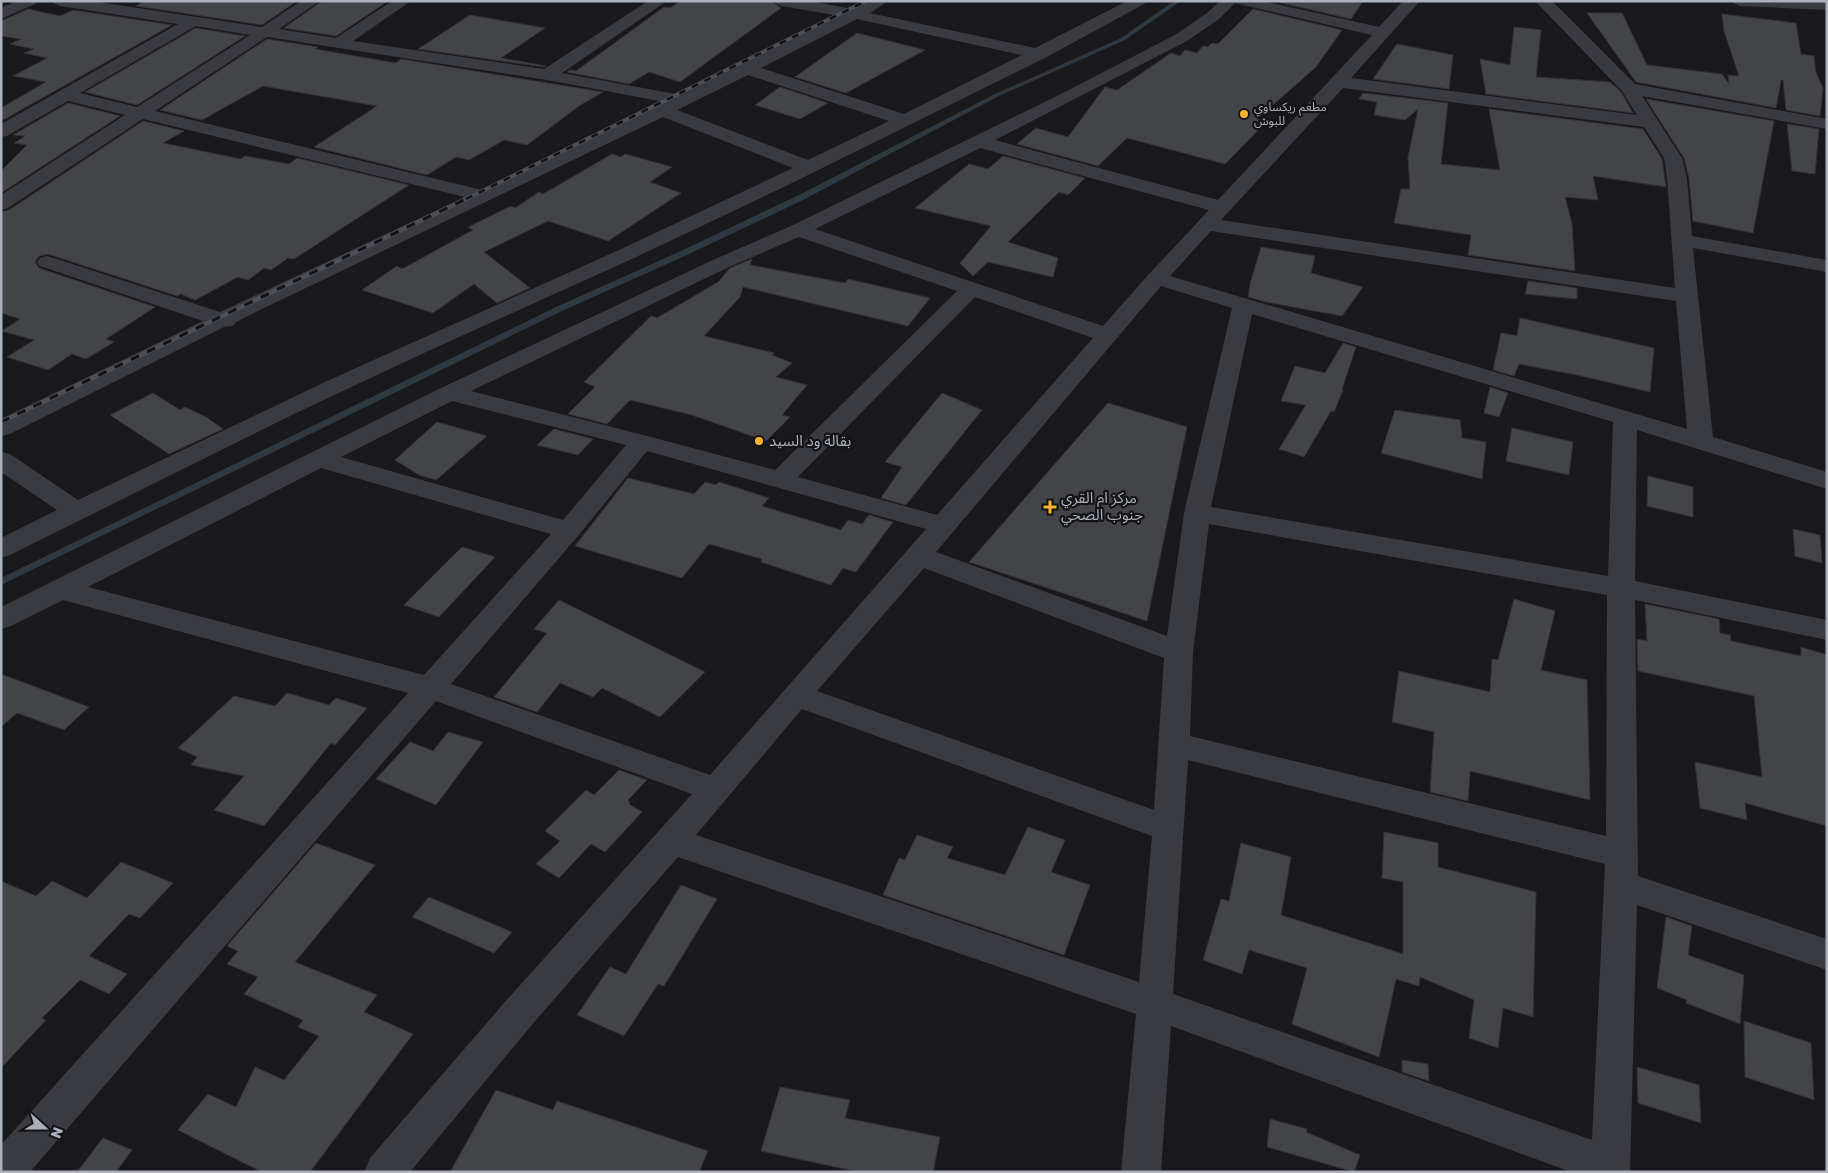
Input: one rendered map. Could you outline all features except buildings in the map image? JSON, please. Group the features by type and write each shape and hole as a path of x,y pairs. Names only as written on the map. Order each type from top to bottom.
{"street":[{"path":"1,14 30,1"},
{"path":"60,1 548,75 682,100"},
{"path":"1,204 312,1"},
{"path":"339,43 403,1"},
{"path":"548,75 658,1"},
{"path":"782,1 856,14 1039,54"},
{"path":"4,426 224,321 254,304 662,110 880,1"},
{"path":"1,549 77,510 385,362 661,238 1039,54 1139,1"},
{"path":"1,619 449,393 722,263 798,230 1063,100 1181,38 1213,16 1229,1"},
{"path":"1241,1 1383,33"},
{"path":"384,1172 517,1015 672,841 796,695 919,556 943,525 1156,278 1340,82 1412,1"},
{"path":"1543,1 1629,88 1673,158 1677,178 1686,296 1701,443"},
{"path":"1740,1 1827,5"},
{"path":"1,132 194,21"},
{"path":"746,69 904,120"},
{"path":"1340,82 1649,122"},
{"path":"1629,88 1827,124"},
{"path":"65,96 140,112 484,196"},
{"path":"662,110 808,167"},
{"path":"977,141 1214,216 1686,296"},
{"path":"798,230 1107,336"},
{"path":"1682,240 1827,266"},
{"path":"47,262 224,321"},
{"path":"1156,278 1243,306 1625,418 1827,481"},
{"path":"780,480 971,289"},
{"path":"1141,1172 1169,829 1179,652 1197,513 1243,306"},
{"path":"449,393 642,442 943,525"},
{"path":"672,841 1156,1004 1610,1169 1621,870 1621,588 1625,418"},
{"path":"4,1172 428,687 569,530 642,442"},
{"path":"319,459 569,530"},
{"path":"1,460 77,510"},
{"path":"1197,513 1621,588 1827,630"},
{"path":"919,556 1179,652"},
{"path":"59,589 428,687 716,790"},
{"path":"796,695 1169,829"},
{"path":"1173,744 1621,870 1827,955"}],"waterway":[{"path":"1,582 559,309 802,197 997,95 1123,39 1178,1"}],"railway":[{"path":"466,199 866,1"},
{"path":"1,422 468,198"}],"place":[{"name":"مطعم ريكساوي للبوش","path":"1244,114"},
{"name":"بقالة ود السيد","path":"759,441"},
{"name":"مركز ام القري جنوب الصحي","path":"1050,507"}]}
